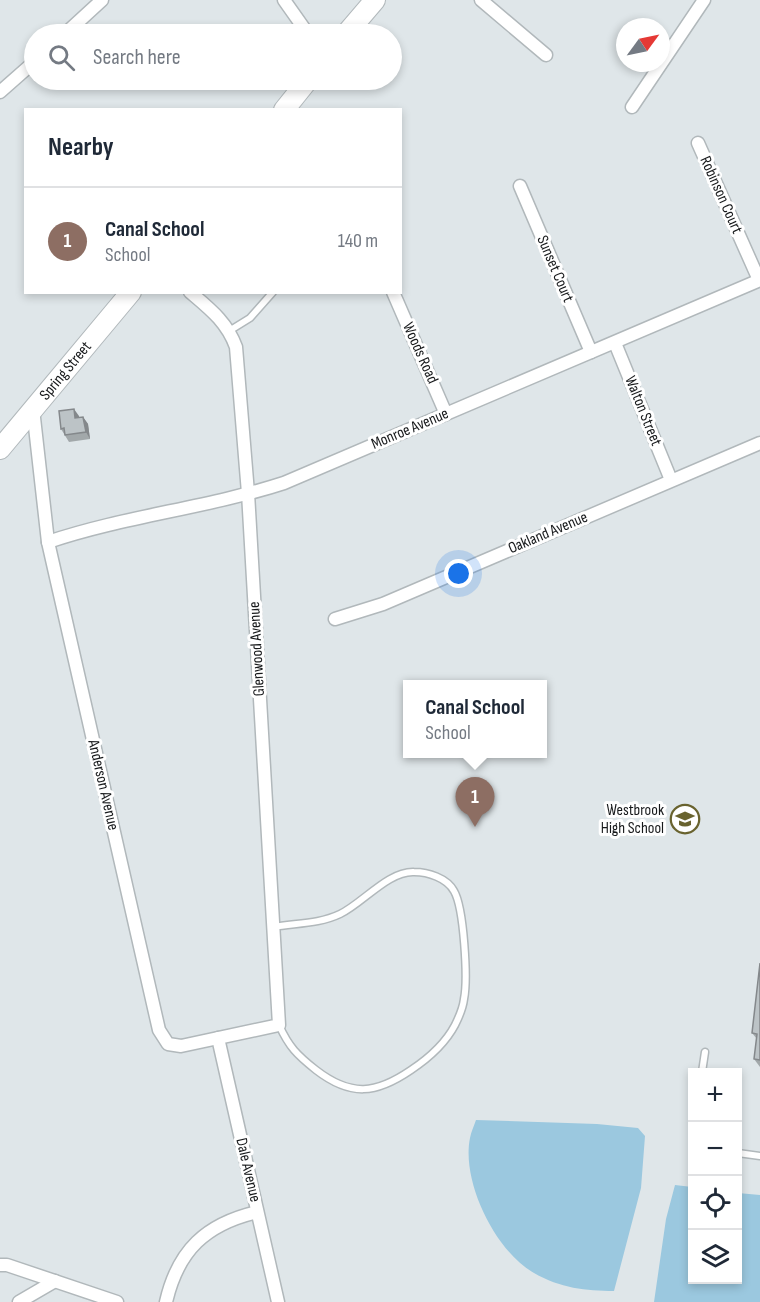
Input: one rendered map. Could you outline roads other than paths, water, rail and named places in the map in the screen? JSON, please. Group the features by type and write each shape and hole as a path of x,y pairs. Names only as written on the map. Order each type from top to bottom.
{"main road":[{"path":"355,24 375,0"},
{"path":"286,108 300,90"},
{"name":"Spring Street","path":"0,449 129,294"}],"street":[{"path":"76,24 102,0"},
{"path":"284,0 301,24"},
{"path":"481,0 546,55"},
{"path":"632,106 704,0"},
{"path":"0,93 24,71"},
{"name":"Robinson Court","path":"698,143 759,280"},
{"name":"Sunset Court","path":"520,186 591,352"},
{"name":"Monroe Avenue","path":"48,542 76,532 284,483 759,280"},
{"name":"Glenwood Avenue","path":"192,294 221,318 230,331 236,347 248,493 279,1025"},
{"name":"Woods Road","path":"394,294 446,414"},
{"name":"Walton Street","path":"615,343 671,480"},
{"name":"Anderson Avenue","path":"33,409 48,542 159,1030 168,1044 174,1046 279,1025"},
{"name":"Oakland Avenue","path":"335,619 383,604 760,443"},
{"name":"Dale Avenue","path":"218,1038 278,1302"},
{"path":"166,1302 178,1267 193,1244 216,1226 242,1215 257,1212"},
{"path":"0,1265 7,1265 117,1302"},
{"path":"20,1302 56,1281"}],"lane":[{"path":"230,331 250,318 271,294"},
{"path":"273,927 314,923 327,919 353,906 399,874 413,872 425,873 446,882 453,889 458,899 461,920 465,988 464,1000 456,1023 441,1045 420,1064 399,1078 375,1088 350,1089 339,1086 321,1074 288,1045 279,1025"},
{"path":"703,1068 705,1052"},
{"path":"742,1153 760,1156"}],"place":[{"name":"Westbrook High School","path":"685,819"},
{"name":"Canal School","path":"475,827"}]}
